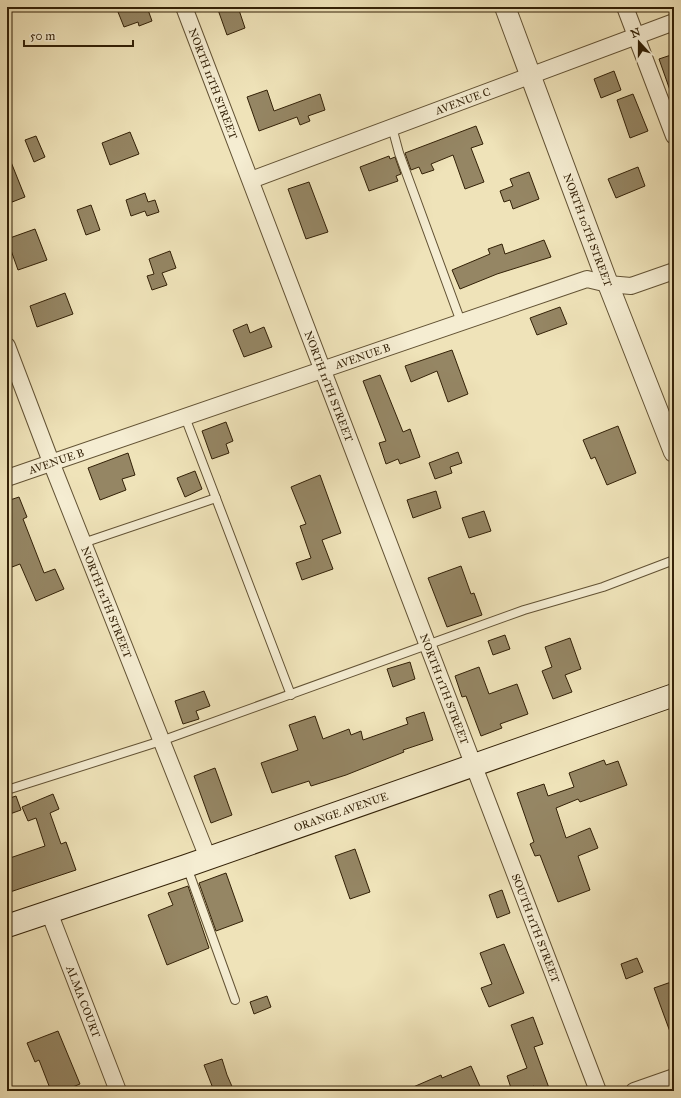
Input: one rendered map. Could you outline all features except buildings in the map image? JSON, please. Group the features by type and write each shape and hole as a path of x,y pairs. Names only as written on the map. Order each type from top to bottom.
{"main road":[{"name":"ORANGE AVENUE","path":"7,926 186,866 674,695"}],"street":[{"name":"NORTH 11TH STREET","path":"184,7 474,765"},
{"name":"NORTH 10TH STREET","path":"505,7 608,284 674,452"},
{"path":"625,7 674,136"},
{"name":"AVENUE C","path":"251,180 674,22"},
{"name":"AVENUE B","path":"7,478 184,416 587,279 608,284 631,286 674,271"},
{"name":"NORTH 12TH STREET","path":"7,346 51,462 208,858"},
{"name":"SOUTH 11TH STREET","path":"474,765 598,1091"},
{"name":"ALMA COURT","path":"49,912 118,1091"},
{"path":"634,1091 674,1077"}],"lane":[{"path":"392,127 399,153 461,322"},
{"path":"184,416 291,695"},
{"path":"83,543 216,498"},
{"path":"7,790 161,741 524,610 603,587 674,560"},
{"path":"186,866 235,1000"}]}
